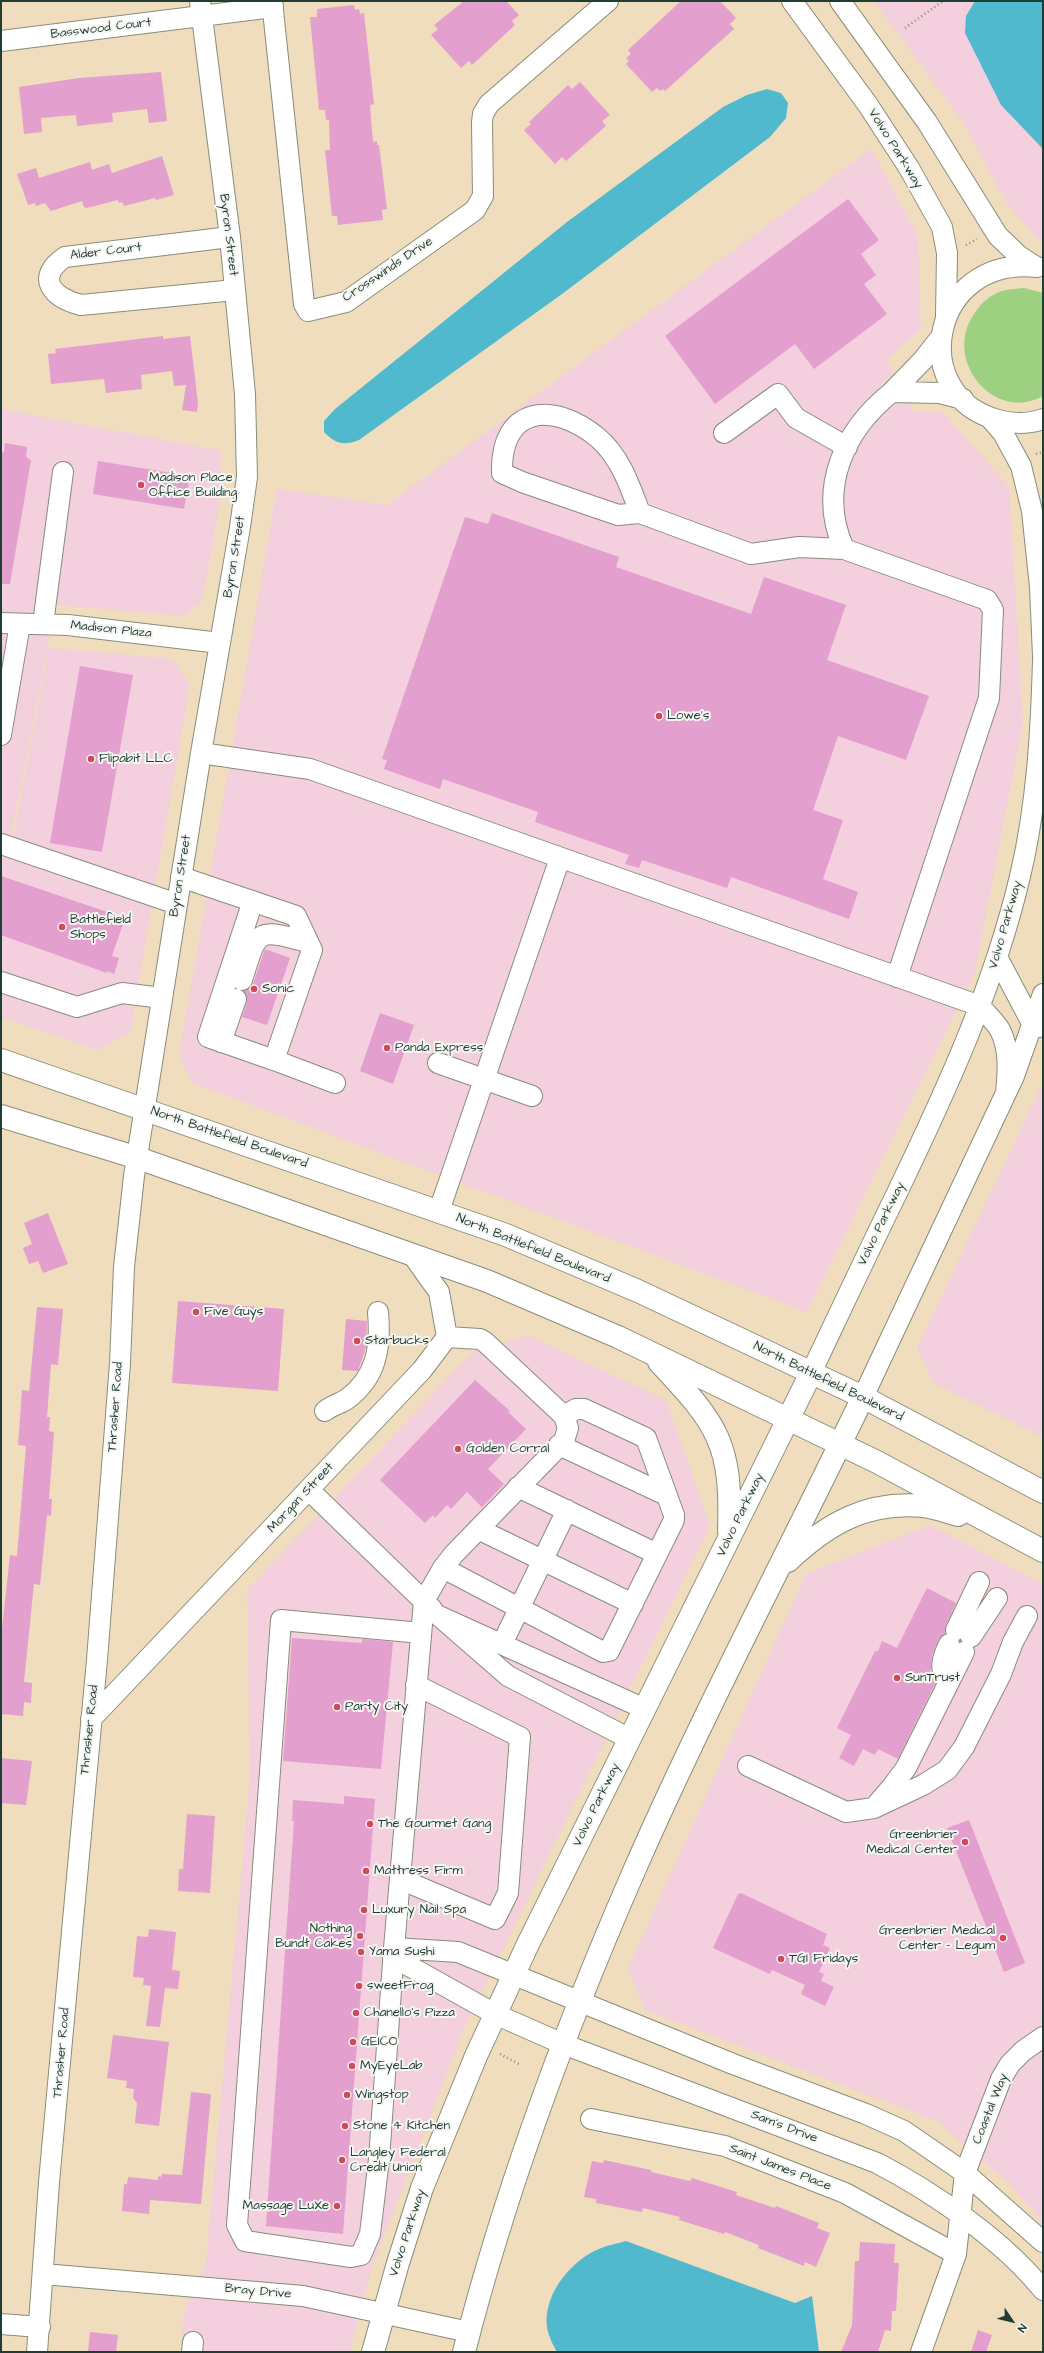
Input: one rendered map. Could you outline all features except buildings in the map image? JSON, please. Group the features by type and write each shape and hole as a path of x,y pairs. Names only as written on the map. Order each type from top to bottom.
{"main road":[{"name":"North Battlefield Boulevard","path":"1,1060 506,1235 638,1292 863,1398 1043,1492"},
{"path":"1,1116 138,1158 414,1257 487,1281 642,1349 840,1444 1043,1551"},
{"path":"642,1349 695,1400 708,1418 722,1446 729,1478 729,1539"},
{"name":"Volvo Parkway","path":"373,2352 383,2313 422,2188 448,2121 495,2014 810,1373"},
{"path":"466,2342 506,2204 563,2044 635,1870 688,1753 863,1398"},
{"path":"778,1570 819,1534 847,1517 871,1510 893,1506 923,1506 988,1522"}],"street":[{"name":"Crosswinds Drive","path":"201,9 273,4 304,304 308,311 315,311 346,302 475,210 483,196 482,122 483,114 489,104 608,1"},
{"name":"Volvo Parkway","path":"792,1 868,105 909,168 942,227 947,253 946,316 942,337 942,357 945,371 952,386 975,410 990,418 1023,423 1043,420"},
{"name":"Volvo Parkway","path":"840,1 927,122 998,236 1019,256 1040,268"},
{"name":"Basswood Court","path":"1,41 201,9"},
{"name":"Byron Street","path":"145,1109 201,753 240,527 247,477 245,394 230,237 201,9"},
{"name":"Alder Court","path":"230,237 65,257 56,263 51,273 50,284 56,294 65,301 81,305 235,290"},
{"name":"Volvo Parkway","path":"946,316 955,300 967,286 982,275 1000,268 1018,265 1040,268"},
{"path":"844,548 836,530 832,502 836,474 847,447 858,426 873,407 892,392 923,360 942,337"},
{"path":"892,392 940,393 963,399"},
{"path":"724,433 778,394 796,418 847,447"},
{"path":"640,513 627,477 613,454 597,437 575,423 552,415 531,415 510,431 501,453 502,473 522,482 618,515 640,513 751,554 799,547 844,548 987,600 993,610 989,698 897,977"},
{"name":"Volvo Parkway","path":"990,418 1002,433 1022,466 1032,511 1040,587 1043,656"},
{"path":"43,624 63,472"},
{"name":"Madison Plaza","path":"11,624 43,624 101,628 220,643"},
{"path":"1,736 11,624"},
{"name":"Volvo Parkway","path":"810,1373 935,1114 980,1006 997,957 1021,872 1033,801 1041,730 1043,660"},
{"path":"201,753 310,769 980,1006 1000,1030 1004,1041 1008,1068 1006,1093"},
{"path":"1,844 177,904"},
{"path":"439,1212 560,858"},
{"path":"181,877 296,916 312,950 274,1060"},
{"path":"214,1039 253,901"},
{"path":"214,1039 239,989 252,947 257,940 264,935 272,933 308,942"},
{"path":"997,957 1038,1027"},
{"path":"1,982 77,1007 122,993 162,998"},
{"path":"863,1398 1038,1027 1043,994"},
{"path":"214,1039 335,1083"},
{"path":"438,1063 532,1096"},
{"name":"Thrasher Road","path":"37,2352 40,2327 49,2182 62,2061 120,1363 124,1267 134,1176 145,1109"},
{"path":"414,1257 439,1292 447,1337 480,1339 564,1416 568,1428 564,1441 518,1487 443,1568 424,1601 394,1953 379,2159 370,2234 361,2255 351,2257 245,2241 237,2225 281,1620 421,1633"},
{"path":"325,1411 353,1394 371,1373 376,1362 380,1326 378,1312"},
{"name":"Morgan Street","path":"91,1719 422,1370 447,1337"},
{"path":"443,1568 606,1652 612,1646 674,1520 674,1515 646,1438 584,1408 576,1409 564,1416"},
{"path":"559,1445 666,1495"},
{"path":"518,1487 657,1554"},
{"path":"309,1490 439,1616 508,1676 630,1739"},
{"path":"502,1644 567,1510"},
{"path":"478,1530 633,1604"},
{"path":"874,1808 906,1768 948,1682 960,1641 987,1589"},
{"path":"439,1616 645,1709"},
{"path":"748,1766 846,1812 874,1808 923,1785 947,1770 964,1747 1002,1674 1013,1642 1027,1616"},
{"path":"400,1879 495,1918 508,1893 520,1737 416,1685"},
{"path":"394,1953 458,1952 734,2064 872,2116 904,2131 965,2173 1043,2242"},
{"name":"Sam's Drive","path":"394,1953 495,2014 563,2044 877,2163 903,2176 961,2215 993,2241 1043,2290"},
{"name":"Coastal Way","path":"921,2352 956,2254 965,2173 1001,2079 1010,2064 1023,2051 1043,2037"},
{"name":"Saint James Place","path":"590,2119 725,2146 845,2193 956,2254"},
{"name":"Bray Drive","path":"43,2274 303,2296 383,2313 466,2342"},
{"path":"1,2324 40,2327"}],"path":[{"path":"905,28 943,1"},
{"path":"959,249 978,239"},
{"path":"500,2054 519,2064"}],"shaded area":[{"path":"874,1 1043,1 1043,245 1007,204 965,125"},
{"path":"871,149 918,236 921,329 887,360 914,411 943,412 1009,487 1023,722 975,972 807,1312 192,1083 179,1055 277,489 387,505"},
{"path":"1,409 221,451 219,507 202,601 185,616 56,605 11,836 1,833"},
{"path":"49,648 173,659 190,684 130,1033 97,1050 1,1017 1,835 13,839"},
{"path":"1043,1082 1043,1437 934,1383 917,1348"},
{"path":"529,1336 666,1400 710,1526 466,2024 371,2270 350,2352 181,2352 184,2313 206,2263 250,1778 247,1590 474,1351"},
{"path":"930,1525 1043,1584 1043,2222 1008,2183 937,2121 645,2010 628,1968 806,1574"}],"green space":[{"path":"1024,288 1043,293 1043,396 1025,402 1007,401 991,394 978,382 968,366 964,348 967,329 981,304 1002,291"}],"water":[{"path":"975,1 1043,1 1043,149 1001,105 965,33 966,16"},
{"path":"767,89 781,93 788,103 786,118 770,137 562,294 359,440 348,443 340,443 332,439 324,432 324,421 335,409 567,222 723,107 747,95"},
{"path":"626,2241 795,2303 812,2296 819,2352 557,2352 549,2335 547,2322 548,2309 552,2296 559,2284 577,2263 588,2255 602,2248"}],"tunnel":[{"path":"956,1648 963,1633"}],"place":[{"name":"Madison Place Office Building","path":"141,485"},
{"name":"Lowe's","path":"659,716"},
{"name":"Flipabit LLC","path":"91,759"},
{"name":"Battlefield Shops","path":"62,927"},
{"name":"Sonic","path":"254,989"},
{"name":"Panda Express","path":"387,1048"},
{"name":"Five Guys","path":"196,1312"},
{"name":"Starbucks","path":"357,1341"},
{"name":"Golden Corral","path":"458,1449"},
{"name":"SunTrust","path":"897,1678"},
{"name":"Party City","path":"337,1707"},
{"name":"The Gourmet Gang","path":"370,1824"},
{"name":"Greenbrier Medical Center","path":"965,1842"},
{"name":"Mattress Firm","path":"366,1871"},
{"name":"Luxury Nail Spa","path":"364,1910"},
{"name":"Nothing Bundt Cakes","path":"360,1936"},
{"name":"Greenbrier Medical Center - Legum","path":"1003,1938"},
{"name":"Yama Sushi","path":"361,1952"},
{"name":"TGI Fridays","path":"781,1959"},
{"name":"sweetFrog","path":"359,1986"},
{"name":"Chanello's Pizza","path":"356,2013"},
{"name":"GEICO","path":"353,2042"},
{"name":"MyEyeLab","path":"352,2066"},
{"name":"Wingstop","path":"347,2095"},
{"name":"Stone 4 Kitchen","path":"345,2126"},
{"name":"Langley Federal Credit Union","path":"342,2160"},
{"name":"Massage LuXe","path":"337,2206"}]}
